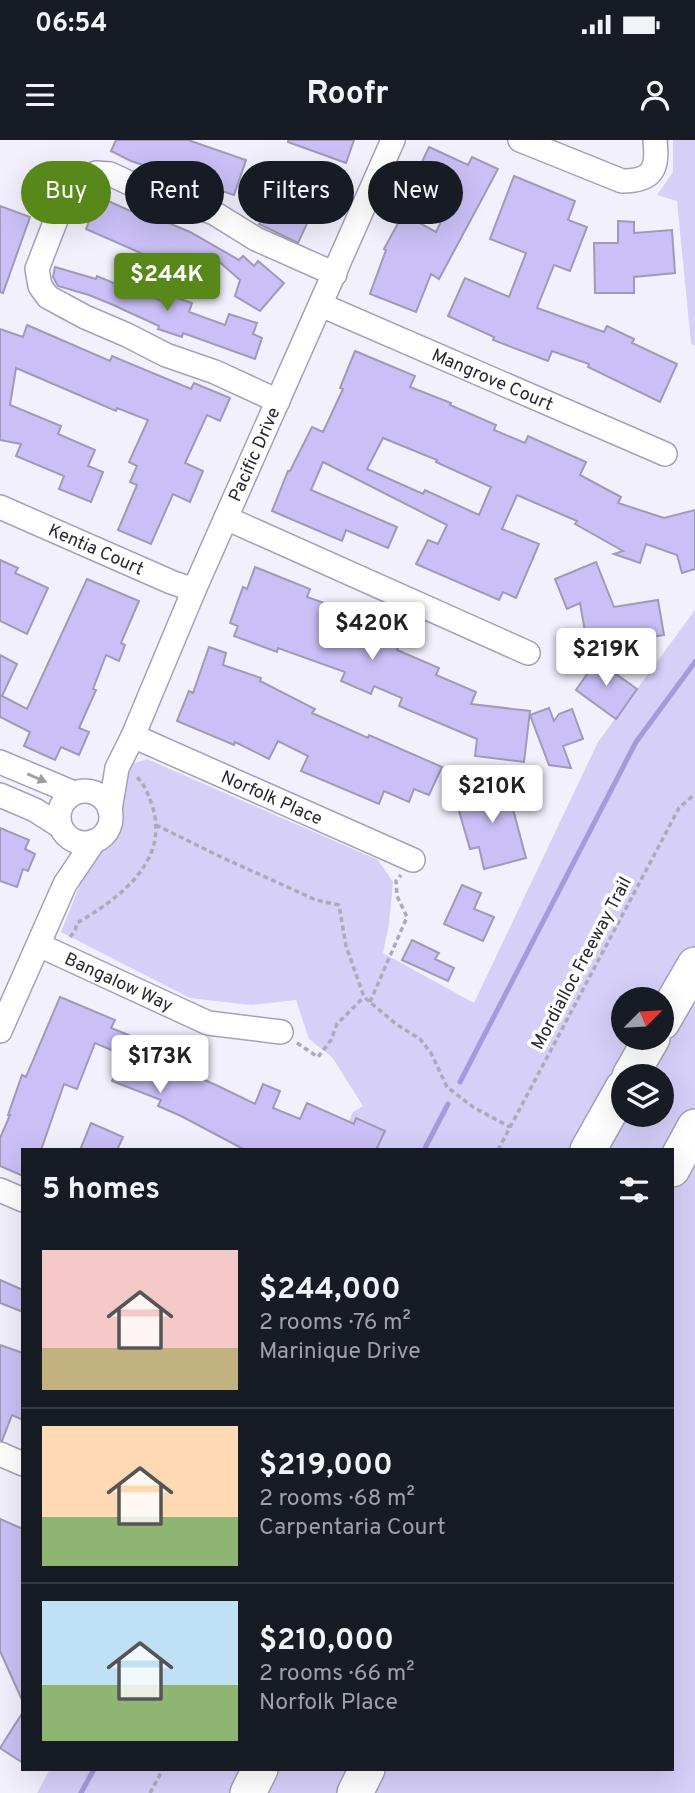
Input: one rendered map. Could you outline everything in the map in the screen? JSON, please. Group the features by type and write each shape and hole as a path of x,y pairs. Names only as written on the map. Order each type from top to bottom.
{"highway":[{"path":"674,1001 695,965"},
{"path":"589,1148 611,1109"},
{"path":"674,1165 695,1126"},
{"path":"247,1793 259,1771"},
{"path":"274,1793 283,1771"},
{"path":"355,1793 366,1771"},
{"path":"372,1793 379,1771"}],"street":[{"path":"520,140 622,181 646,177 654,169 657,158 655,140"},
{"name":"Pacific Drive","path":"110,810 117,768 392,141"},
{"path":"278,401 215,372 166,355 48,297 40,286 37,269 59,212 84,177 96,173 110,174 155,195 182,201 214,213 256,239 335,274"},
{"name":"Mangrove Court","path":"321,305 665,454"},
{"name":"Kentia Court","path":"0,507 194,590"},
{"path":"226,518 528,653"},
{"name":"Norfolk Place","path":"133,736 413,860"},
{"path":"0,762 102,797 110,810 110,825 101,838 85,843 76,842 35,810 0,795"},
{"name":"Pacific Drive","path":"81,792 117,768"},
{"path":"65,884 64,832 59,818 63,803 68,797 81,792"},
{"path":"0,1031 65,884 94,841"},
{"name":"Bangalow Way","path":"39,945 208,1023 281,1032"},
{"path":"0,1190 21,1199"},
{"path":"0,1454 21,1463"}],"path":[{"path":"61,955 77,923 121,894 148,860 157,840 155,813 146,788 139,778 117,768"},
{"name":"Mordialloc Freeway Trail","path":"499,1148 679,808 695,794"},
{"path":"156,825 316,900 339,905 346,946 365,997 396,1024 421,1039 431,1053 447,1087 473,1107 510,1127"},
{"path":"370,1002 407,917 397,896 396,881 413,860"},
{"path":"281,1032 318,1057 331,1040 337,1024 365,997"},
{"path":"149,1793 162,1771"}],"shaded area":[{"path":"673,140 695,140 695,346 691,343 677,201 657,195 673,172"},
{"path":"695,610 695,1793 37,1793 49,1771 674,1771 674,1148 337,1148 353,1112 363,1106 332,1057 309,1039 296,1000 251,1005 190,998 61,932 94,850 109,830 132,764 147,759 378,860 393,882 383,953 474,1003 598,742"}],"building":[{"path":"116,140 188,140 246,160 238,161 238,183 234,195 224,192 224,161 131,161 111,151"},
{"path":"288,140 354,140 347,161"},
{"path":"429,147 459,161 422,161"},
{"path":"472,157 498,169 439,279 431,274 416,312 370,294 386,250 384,249 398,224 421,224 436,232 440,224 463,224 463,163 468,165"},
{"path":"514,176 575,201 568,220 587,227 570,271 554,265 537,308 604,332 607,326 634,339 632,343 677,364 660,402 588,367 589,364 552,351 548,361 493,340 494,337 448,316 465,278 509,297 526,253 490,239"},
{"path":"111,202 125,209 125,224 171,224 239,260 243,256 254,266 258,261 284,283 260,311 235,296 240,280 215,258 203,278 167,256 162,267 141,258 143,254 86,229 88,224 111,224"},
{"path":"0,206 21,214 21,224 28,224 3,293 0,292"},
{"path":"618,221 634,222 634,233 672,230 675,273 634,277 634,293 595,293 594,243 618,243"},
{"path":"259,224 307,224 298,243"},
{"path":"55,267 96,279 97,276 130,290 131,287 166,303 169,295 192,303 189,312 225,325 229,314 257,323 253,334 262,338 255,359 183,333 182,337 158,329 159,326 111,304 58,286 53,277"},
{"path":"27,325 110,361 112,356 191,389 194,383 230,398 220,421 207,415 185,463 203,471 190,502 173,494 151,544 118,530 137,485 130,482 137,466 129,462 148,420 117,408 116,411 16,368 10,405 61,426 58,434 95,450 88,466 103,472 91,502 59,489 64,476 16,456 21,444 0,440 0,329 23,337"},
{"path":"355,351 415,376 410,387 496,425 494,430 525,443 528,436 586,462 580,475 621,497 618,503 664,518 695,510 695,569 682,573 677,555 646,544 640,563 614,554 623,551 575,524 577,521 517,495 502,529 539,544 516,598 503,592 499,600 416,564 428,540 438,544 447,525 323,462 311,490 397,527 388,548 346,530 342,541 272,511 288,471 312,427 323,432 343,389 340,388","holes":["383,438 437,460 436,462 491,487 479,515 425,490 423,494 367,469"]},
{"path":"0,560 18,568 15,573 48,588 27,634 0,621"},
{"path":"596,562 614,607 658,600 664,635 588,648 580,603 567,609 555,579"},
{"path":"255,567 310,589 307,597 341,609 340,613 402,638 397,650 439,668 436,675 476,692 471,704 530,711 524,762 475,756 477,739 399,706 402,698 374,686 371,694 341,681 345,672 278,648 277,652 234,636 238,626 230,623 243,587 247,589"},
{"path":"87,579 139,601 121,643 125,645 119,661 106,655 93,689 96,690 79,728 89,732 79,755 61,747 55,760 24,746 30,732 0,717 0,655 17,664 2,696 27,709"},
{"path":"209,647 226,653 223,665 261,678 260,681 315,709 312,713 442,767 429,795 414,789 409,802 384,791 379,804 301,771 308,756 278,741 269,759 235,742 234,745 177,721 189,691 193,693"},
{"path":"589,651 637,689 616,719 576,690 592,667"},
{"path":"549,708 554,721 559,714 572,709 583,739 563,746 571,768 549,765 530,715"},
{"path":"506,783 526,858 484,869 479,847 470,849 455,797"},
{"path":"0,828 29,840 25,849 35,854 28,871 23,869 17,887 0,881"},
{"path":"462,885 481,893 474,909 494,917 483,941 444,924"},
{"path":"412,940 439,953 435,959 454,968 448,981 402,960"},
{"path":"60,997 115,1020 111,1028 161,1048 157,1059 255,1104 263,1084 280,1091 273,1108 300,1119 307,1103 354,1124 356,1118 385,1131 377,1148 241,1148 158,1106 161,1100 112,1081 123,1055 95,1043 77,1089 64,1084 42,1148 21,1148 21,1175 0,1166 0,1138 22,1075 26,1077"},
{"path":"91,1123 123,1137 118,1148 81,1148"},
{"path":"0,1280 21,1289 21,1311 0,1303"},
{"path":"0,1345 21,1352 21,1419 12,1415 2,1441"},
{"path":"0,1519 21,1528 21,1698 0,1651"},
{"path":"21,1715 21,1762 0,1748"}],"waterway":[{"path":"460,1082 636,742 695,662"},
{"path":"425,1148 448,1104"},
{"path":"81,1793 93,1771"}]}
